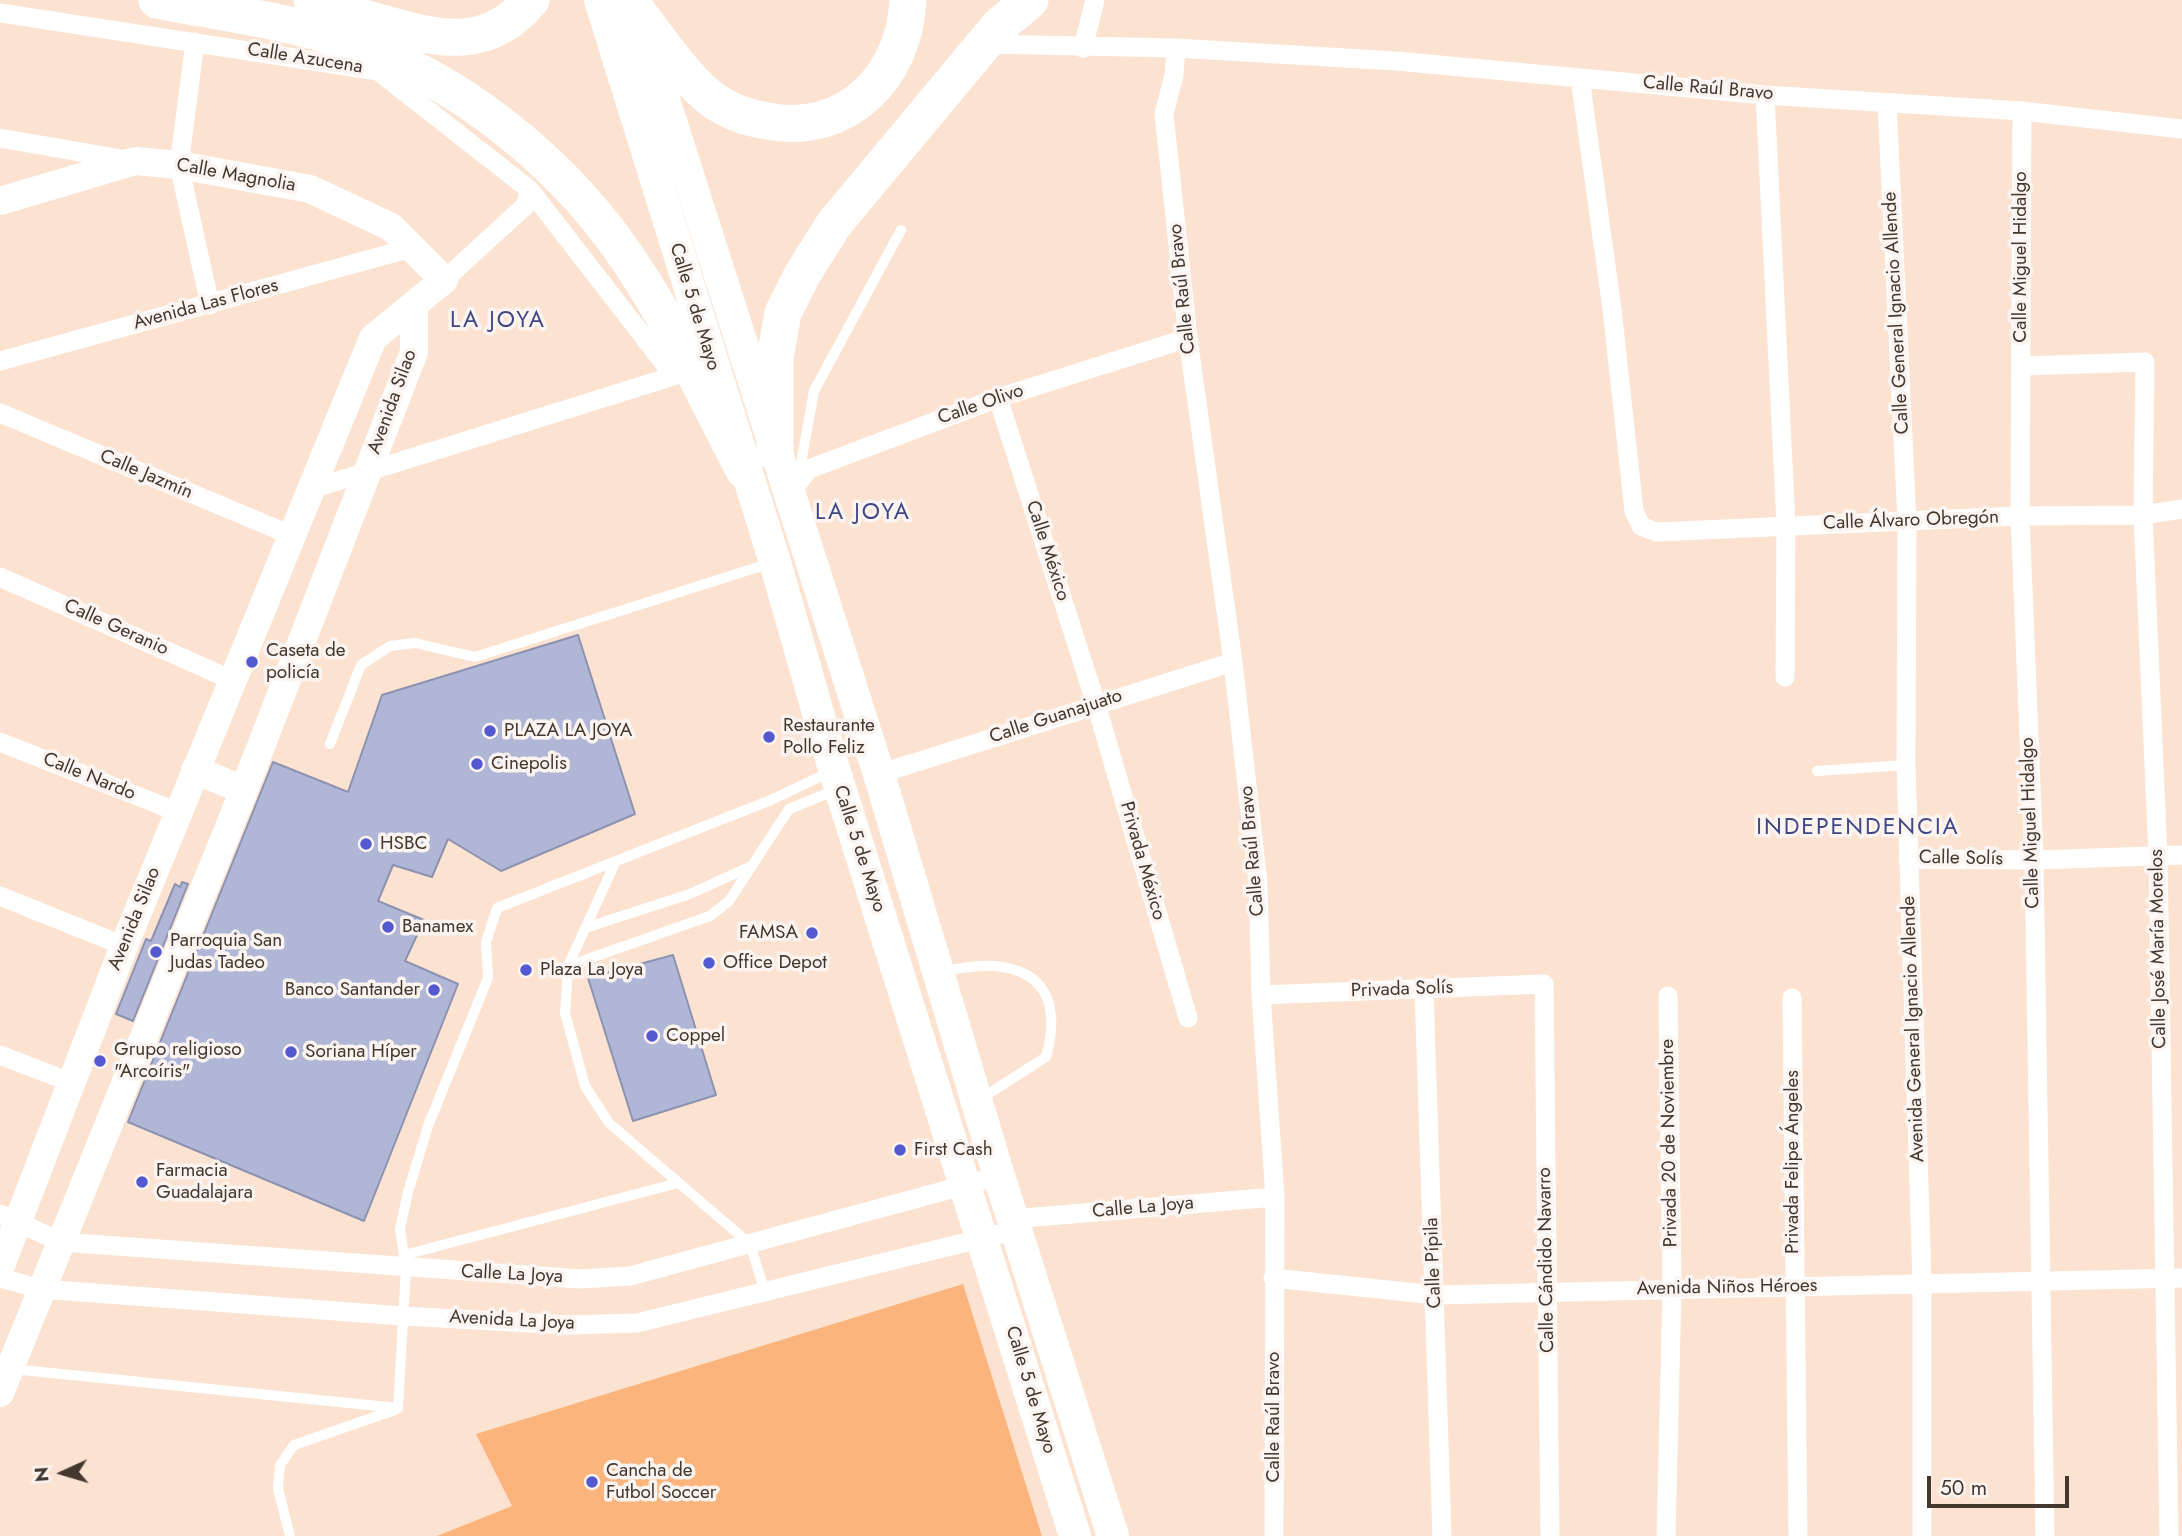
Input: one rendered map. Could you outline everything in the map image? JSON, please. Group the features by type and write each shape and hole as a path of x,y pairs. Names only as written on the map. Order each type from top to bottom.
{"highway":[{"path":"157,0 266,22 372,50 424,73 472,104 563,181 601,221 632,265 683,373 760,461"},
{"path":"312,0 336,11 431,37 462,38 492,31 516,17 531,0"},
{"path":"635,5 689,76 713,100 750,118 776,123 813,123 845,112 869,95 894,57 908,20 908,0"},
{"path":"760,461 783,313 802,275 834,223 998,27 1030,0"}],"main road":[{"name":"Calle 5 de Mayo","path":"600,0 760,461 793,489 976,1101 1113,1536"},
{"name":"Calle 5 de Mayo","path":"635,5 760,461 775,562 837,779 1075,1536"}],"street":[{"path":"1083,48 1095,0"},
{"name":"Calle Azucena","path":"0,13 378,71 530,190 683,373"},
{"path":"195,42 179,165 210,305"},
{"path":"985,44 1176,48"},
{"name":"Calle Raúl Bravo","path":"1274,1536 1275,1197 1261,995 1258,883 1233,662 1188,338 1164,114 1174,75 1176,48 1396,61 1765,95 2022,111 2182,129"},
{"name":"Calle Álvaro Obregón","path":"1580,78 1612,309 1634,511 1641,526 1656,531 2020,516 2143,515 2182,509"},
{"path":"1765,95 1786,525 1785,677"},
{"name":"Calle General Ignacio Allende","path":"1887,103 1907,522"},
{"name":"Calle Miguel Hidalgo","path":"2022,111 2020,516 2034,860 2045,1536"},
{"name":"Calle Magnolia","path":"0,138 135,161 179,165 310,189 391,228 444,280"},
{"path":"0,201 135,161"},
{"path":"414,308 525,206 530,190"},
{"name":"Avenida Las Flores","path":"0,361 411,248"},
{"name":"Avenida Silao","path":"4,1381 244,790 414,352 414,308"},
{"name":"Avenida Silao","path":"0,1268 9,1217 71,1082 178,812 373,338 414,308"},
{"name":"Calle Olivo","path":"793,489 808,469 998,398 1188,338"},
{"name":"Calle José María Morelos","path":"2021,366 2145,362 2143,515 2173,1278 2169,1536"},
{"path":"312,489 683,373"},
{"name":"Calle México","path":"998,398 1096,704"},
{"name":"Calle Jazmín","path":"0,413 293,536"},
{"name":"Avenida General Ignacio Allende","path":"1907,522 1906,765 1922,1283 1922,1536"},
{"name":"Calle Geranio","path":"0,577 232,680"},
{"name":"Calle Guanajuato","path":"879,774 1233,662"},
{"name":"Privada México","path":"1096,704 1188,1018"},
{"name":"Calle Nardo","path":"0,742 178,812"},
{"path":"195,771 244,790"},
{"name":"Calle Solís","path":"1908,859 2034,860 2182,855"},
{"path":"0,896 124,946"},
{"name":"Privada Solís","path":"1261,995 1544,984"},
{"name":"Calle Cándido Navarro","path":"1544,984 1550,1536"},
{"name":"Calle Pípila","path":"1424,989 1442,1536"},
{"name":"Privada 20 de Noviembre","path":"1666,1536 1672,1289 1668,996"},
{"name":"Privada Felipe Ángeles","path":"1792,998 1798,1536"},
{"path":"0,1055 71,1082"},
{"name":"Calle La Joya","path":"9,1217 61,1242 405,1262 580,1279 630,1276 999,1176"},
{"name":"Calle La Joya","path":"1014,1225 1275,1197"},
{"name":"Avenida La Joya","path":"0,1278 41,1289 403,1316 569,1325 637,1323 983,1239 1014,1225"},
{"name":"Avenida Niños Héroes","path":"1273,1279 1436,1295 2173,1278"}],"lane":[{"path":"793,489 814,391 901,230"},
{"path":"330,744 361,665 390,646 415,643 475,657 775,562"},
{"path":"1817,771 1906,765"},
{"path":"398,1408 405,1262 400,1229 428,1126 488,978 486,942 497,908 772,800 837,779"},
{"path":"568,966 710,916 729,901 789,809 837,779"},
{"path":"615,863 568,966 565,1013 584,1086 609,1123 750,1244 765,1292"},
{"path":"585,928 690,894 751,867"},
{"path":"938,971 995,965 1028,974 1046,992 1052,1013 1052,1034 1046,1056 976,1101"},
{"path":"405,1262 678,1183"},
{"path":"4,1381 398,1408"},
{"path":"290,1536 278,1489 279,1465 294,1445 398,1408"}],"shaded area":[{"path":"963,1284 1042,1536 437,1536 512,1506 476,1434"}],"building":[{"name":"Soriana Híper","path":"578,635 635,814 501,871 448,839 432,877 393,865 378,901 424,920 405,961 458,984 364,1221 128,1122 273,762 348,792 382,695"},
{"path":"182,882 188,884 133,1021 116,1014 146,939 151,941 175,884 180,887"},
{"name":"Coppel","path":"673,955 716,1095 633,1121 588,978"}],"place":[{"name":"Caseta de policía","path":"252,662"},
{"name":"PLAZA LA JOYA","path":"490,731"},
{"name":"Restaurante Pollo Feliz","path":"769,737"},
{"name":"Cinepolis","path":"477,764"},
{"name":"HSBC","path":"366,844"},
{"name":"Banamex","path":"388,927"},
{"name":"FAMSA","path":"812,933"},
{"name":"Parroquia San Judas Tadeo","path":"156,952"},
{"name":"Office Depot","path":"709,963"},
{"name":"Plaza La Joya","path":"526,970"},
{"name":"Banco Santander","path":"434,990"},
{"name":"Coppel","path":"652,1036"},
{"name":"Soriana Híper","path":"291,1052"},
{"name":"Grupo religioso \"Arcoíris\"","path":"100,1061"},
{"name":"First Cash","path":"900,1150"},
{"name":"Farmacia Guadalajara","path":"142,1182"},
{"name":"Cancha de Futbol Soccer","path":"592,1482"}],"district":[{"name":"LA JOYA","path":"498,321"},
{"name":"LA JOYA","path":"863,513"},
{"name":"INDEPENDENCIA","path":"1858,828"}]}
